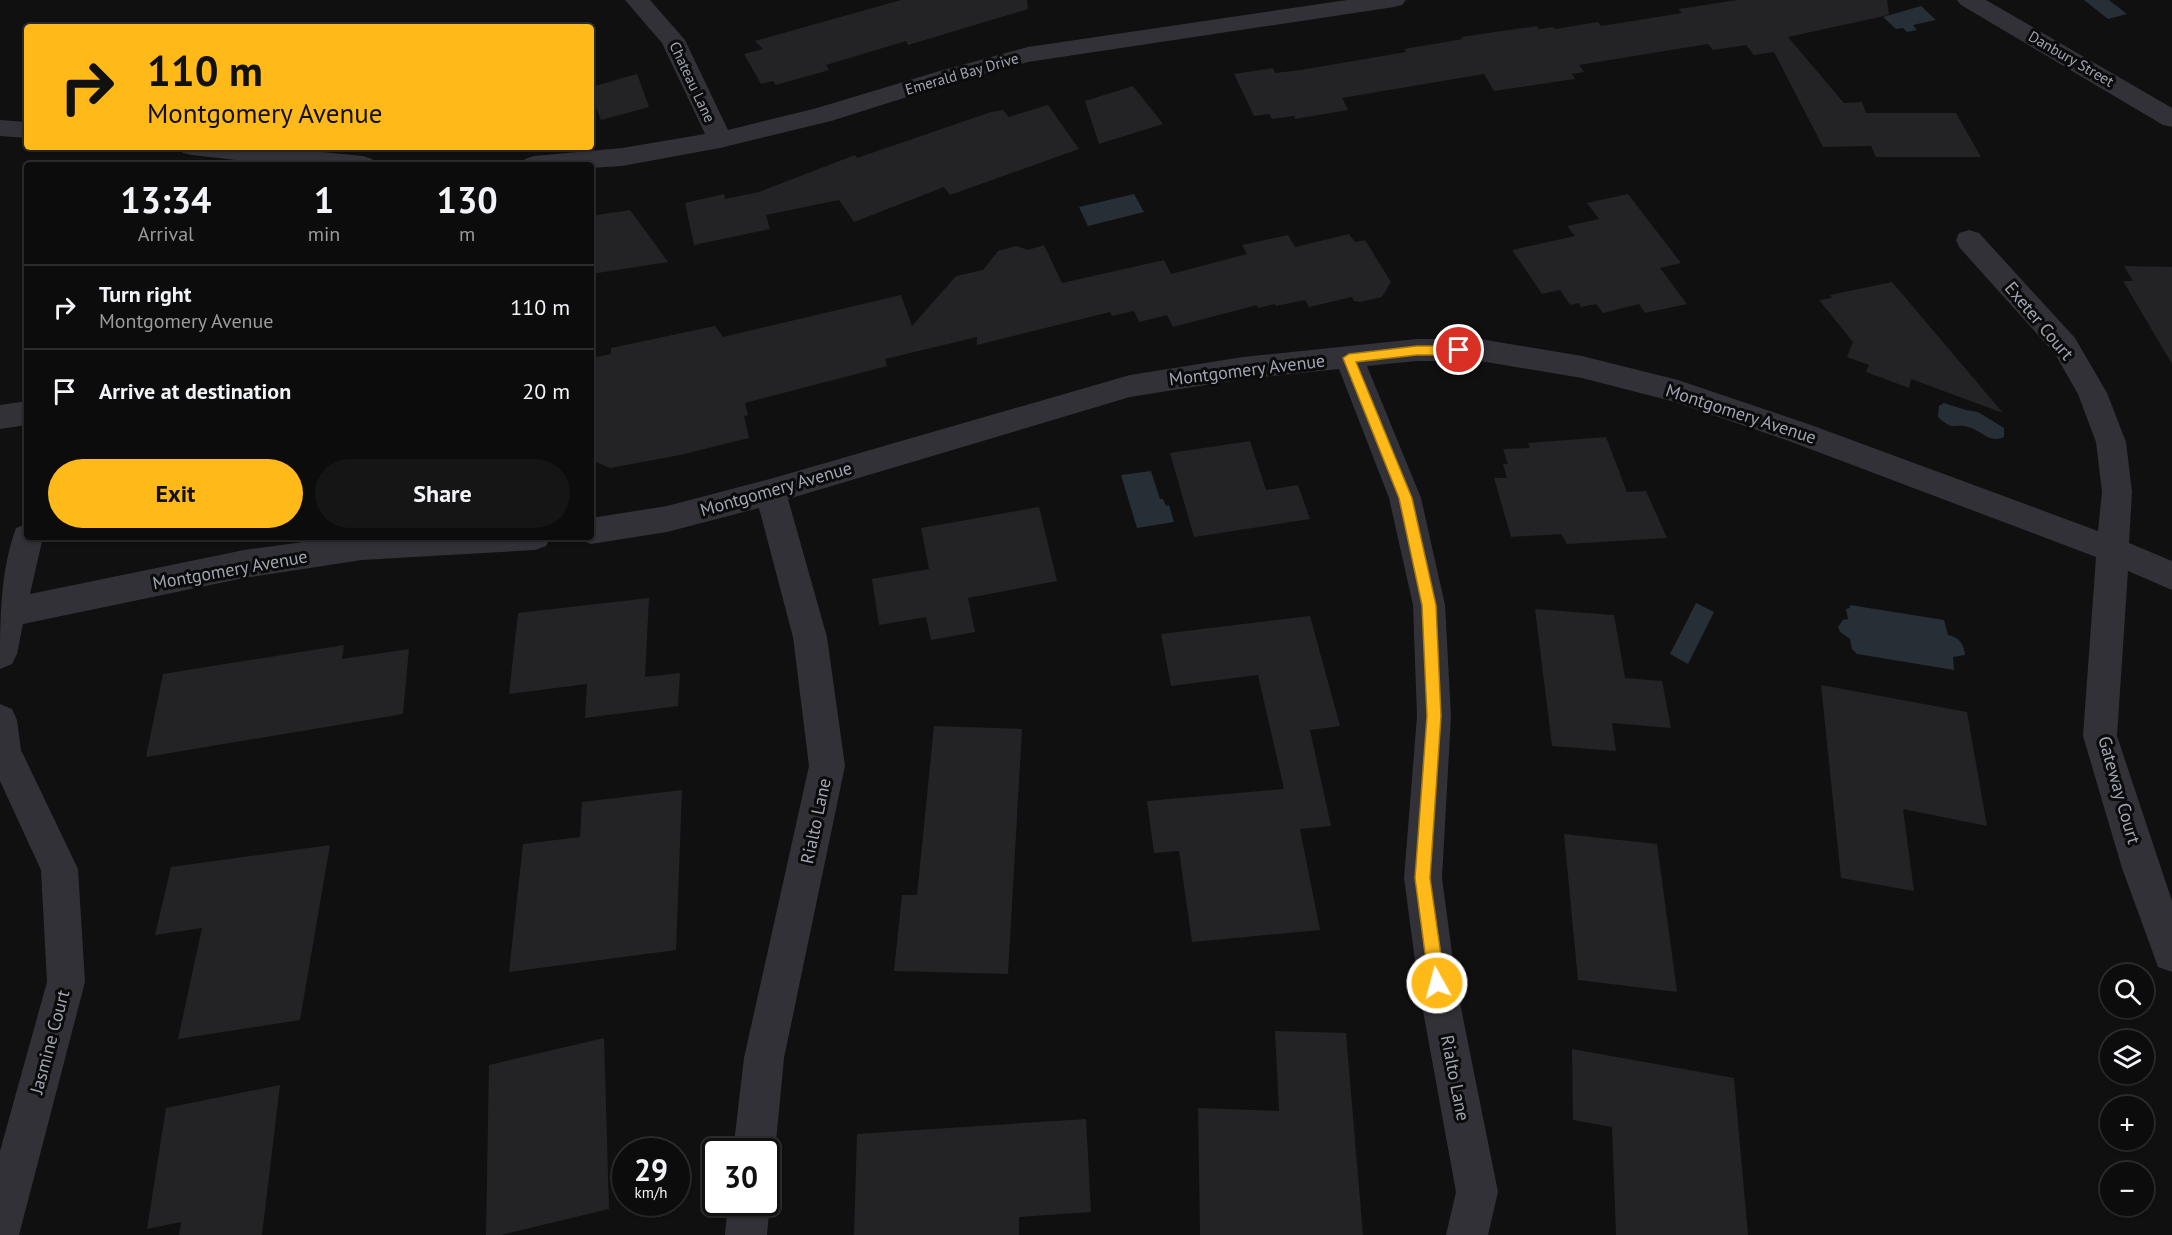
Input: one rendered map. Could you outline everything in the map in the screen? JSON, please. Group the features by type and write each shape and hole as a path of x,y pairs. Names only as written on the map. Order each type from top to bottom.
{"street":[{"name":"Chateau Lane","path":"637,0 673,40 720,140"},
{"name":"Emerald Bay Drive","path":"567,162 622,157 720,140 822,115 952,75 1028,55 1394,0"},
{"name":"Danbury Street","path":"1969,0 2172,119"},
{"path":"0,128 24,130"},
{"path":"195,153 321,162"},
{"name":"Exeter Court","path":"1969,240 2065,346 2092,393 2111,442 2117,492 2113,550"},
{"name":"Montgomery Avenue","path":"594,531 667,519 770,492 1130,386 1243,368 1417,350 1480,351 1582,367 1668,389 1800,433 2113,550 2172,576"},
{"name":"Rialto Lane","path":"1349,358 1405,498 1429,605 1434,716 1423,878 1437,983 1476,1192 1467,1235"},
{"path":"0,417 24,413"},
{"name":"Rialto Lane","path":"755,1138 764,1058 827,766 810,637 770,492"},
{"path":"0,654 4,615 26,540"},
{"name":"Montgomery Avenue","path":"4,615 244,564 362,547 483,540"},
{"name":"Gateway Court","path":"2113,550 2100,736 2141,867 2172,953"},
{"name":"Jasmine Court","path":"0,720 4,751 59,869 66,982 0,1228"},
{"path":"746,1235 748,1216"}],"shaded area":[{"path":"2084,0 2109,0 2127,14 2108,19"},
{"path":"1921,6 1936,20 1913,25 1917,30 1907,32 1903,28 1896,29 1883,17"},
{"path":"1134,194 1144,212 1088,226 1079,207"},
{"path":"1944,403 1978,412 2004,428 2004,437 1989,438 1968,427 1947,424 1938,417 1939,406"},
{"path":"1151,471 1160,499 1163,499 1166,506 1169,505 1174,522 1137,528 1121,475"},
{"path":"1696,603 1714,612 1688,664 1670,654"},
{"path":"1850,605 1944,620 1948,635 1960,642 1965,655 1953,657 1954,670 1857,654 1852,649 1850,639 1840,632 1838,627 1843,620 1848,619 1846,609 1850,608"}],"building":[{"path":"901,0 1027,0 1028,9 908,45 906,41 826,65 829,70 776,85 773,81 761,84 744,54 763,49 755,41"},
{"path":"1738,0 1887,0 1889,15 1788,37 1844,103 1862,102 1866,113 1956,113 1981,157 1876,157 1871,146 1823,147 1774,52 1754,55 1746,45 1713,50 1708,44 1579,65 1584,72 1572,74 1575,79 1494,91 1484,74 1342,98 1348,110 1295,119 1294,116 1272,119 1269,114 1254,116 1234,74 1273,68 1275,73 1301,70 1406,52 1404,49 1463,39 1461,37 1537,26 1539,29 1553,27 1555,29 1598,22 1601,26 1682,13 1678,9"},
{"path":"637,74 649,107 601,120 594,102 594,86"},
{"path":"1133,86 1163,124 1099,144 1085,101"},
{"path":"1048,105 1079,149 950,195 944,187 854,222 839,200 766,215 770,229 694,245 685,203 724,194 725,199 759,192 855,155 857,158 991,112 1003,110 1009,117"},
{"path":"1628,194 1681,263 1660,268 1687,304 1645,313 1639,304 1603,313 1596,304 1581,307 1579,303 1570,305 1560,290 1542,294 1512,250 1575,236 1567,226 1599,219 1587,203"},
{"path":"630,210 668,262 594,274 594,216"},
{"path":"1349,234 1355,242 1365,240 1391,282 1382,297 1360,302 1354,301 1352,297 1309,307 1305,300 1258,308 1257,305 1173,327 1167,315 1139,322 1134,311 1112,316 1110,312 977,345 977,337 885,359 887,366 745,403 748,415 744,416 749,438 680,455 610,468 596,462 594,357 611,354 611,348 715,326 723,337 901,295 912,326 956,276 983,270 998,251 1016,246 1028,250 1044,245 1062,283 1164,260 1171,274 1247,254 1242,245 1288,235 1295,247"},
{"path":"2124,266 2172,267 2172,364 2123,281 2133,281"},
{"path":"1892,282 2003,413 1911,379 1909,388 1866,372 1869,365 1847,357 1853,342 1819,300 1832,298 1830,295"},
{"path":"1606,437 1627,492 1646,491 1667,538 1567,544 1561,534 1511,537 1494,478 1507,478 1503,464 1508,464 1503,449 1530,448 1528,443"},
{"path":"1250,441 1266,490 1298,485 1310,519 1194,537 1170,453"},
{"path":"1039,507 1057,581 968,598 975,632 931,640 926,617 879,625 872,579 929,569 921,528"},
{"path":"649,598 645,677 680,673 678,706 585,718 587,684 509,694 518,613"},
{"path":"1535,609 1614,615 1625,678 1662,681 1671,728 1612,723 1616,751 1552,746"},
{"path":"1310,616 1340,726 1310,730 1331,826 1300,829 1320,930 1192,942 1179,851 1154,853 1147,801 1284,789 1258,675 1171,686 1161,634"},
{"path":"344,645 342,659 409,649 403,714 146,757 163,674"},
{"path":"1821,685 1967,712 1987,826 1903,809 1914,891 1841,878"},
{"path":"934,726 1022,729 1008,974 894,971 902,895 917,895"},
{"path":"682,790 676,950 509,972 523,844 580,837 582,802"},
{"path":"1564,834 1657,844 1677,992 1578,980"},
{"path":"330,845 300,1020 178,1039 202,928 155,935 171,867"},
{"path":"1275,1031 1346,1033 1363,1235 1200,1235 1198,1108 1279,1111"},
{"path":"604,1038 609,1209 501,1235 486,1235 489,1065"},
{"path":"1572,1049 1734,1078 1748,1235 1616,1235 1612,1127 1573,1120"},
{"path":"280,1085 262,1235 179,1235 181,1222 147,1229 166,1108"},
{"path":"1086,1119 1091,1212 1019,1217 1019,1235 854,1235 857,1134"}],"route":[{"path":"1437,983 1423,878 1434,716 1429,605 1405,498 1349,358 1417,350 1459,350"}]}
